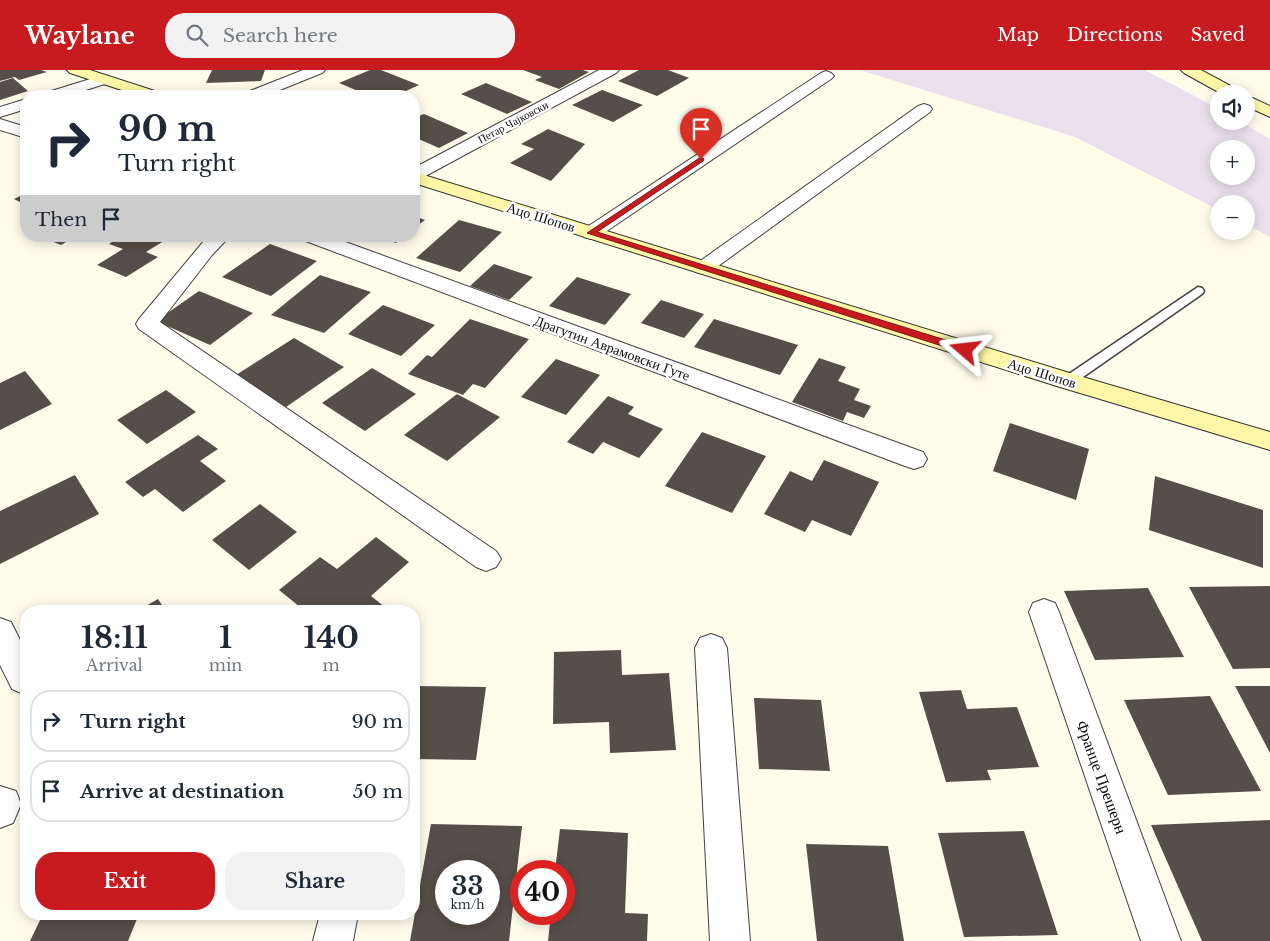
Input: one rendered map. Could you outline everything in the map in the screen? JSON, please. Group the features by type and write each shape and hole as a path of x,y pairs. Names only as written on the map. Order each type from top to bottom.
{"street":[{"path":"75,70 136,90"},
{"path":"266,90 317,70"},
{"name":"Петар Чајковски","path":"420,173 611,70"},
{"path":"1188,70 1217,85"},
{"path":"591,233 826,76"},
{"path":"70,90 103,80"},
{"path":"1255,104 1270,112"},
{"path":"0,112 20,106"},
{"path":"703,268 924,109"},
{"path":"0,124 20,131"},
{"name":"Ацо Шопов","path":"420,178 1068,381 1270,441"},
{"path":"214,242 147,324 486,559"},
{"name":"Драгутин Аврамовски Гуте","path":"326,242 914,459"},
{"name":"Франце Прешерн","path":"1044,612 1160,941"},
{"path":"0,632 20,673"},
{"path":"711,648 730,941"},
{"path":"0,804 3,804 0,810"},
{"path":"333,941 338,920"}],"lane":[{"path":"1068,381 1198,291"}],"shaded area":[{"path":"860,70 1145,70 1210,104 1210,130 1254,130 1270,139 1270,237 1255,229 1255,195 1210,195 1210,205 1075,137"}],"building":[{"path":"0,70 41,70 47,72 19,80 15,77 0,81"},
{"path":"212,70 265,70 261,81 206,83"},
{"path":"370,70 381,70 419,85 408,90 356,90 339,83"},
{"path":"523,70 583,70 589,72 559,89 535,80 542,77"},
{"path":"639,70 668,70 689,78 657,96 618,81"},
{"path":"13,78 27,90 20,90 20,94 0,100 0,82"},
{"path":"486,83 532,102 507,114 461,94"},
{"path":"602,90 643,105 613,122 572,105"},
{"path":"424,114 468,133 439,148 420,140 420,116"},
{"path":"548,129 585,144 551,181 510,163 534,149 521,144"},
{"path":"20,196 20,202 14,199"},
{"path":"459,220 502,232 460,272 416,258"},
{"path":"54,242 66,242 61,245"},
{"path":"112,242 162,242 146,252 158,257 126,277 97,265 123,249 109,244"},
{"path":"270,244 317,261 271,296 222,277"},
{"path":"494,264 533,277 509,300 470,286"},
{"path":"320,275 371,292 324,333 271,315"},
{"path":"577,277 631,294 605,325 549,306"},
{"path":"199,291 253,313 210,345 156,321"},
{"path":"661,300 704,314 684,338 641,323"},
{"path":"383,305 435,325 401,356 348,334"},
{"path":"470,319 529,339 485,388 473,384 463,395 408,374 427,355 432,357"},
{"path":"714,319 798,345 780,375 694,347"},
{"path":"294,338 344,367 286,407 236,375"},
{"path":"819,358 846,367 838,381 860,389 854,400 871,406 864,418 847,412 843,421 792,402"},
{"path":"556,359 600,375 566,415 521,397"},
{"path":"372,368 416,394 365,431 322,403"},
{"path":"25,371 52,404 0,430 0,383"},
{"path":"166,390 196,412 147,444 117,420"},
{"path":"457,394 500,417 447,461 404,435"},
{"path":"608,396 634,407 628,414 663,429 639,458 603,442 593,454 567,442"},
{"path":"1010,423 1089,449 1076,500 993,471"},
{"path":"702,432 766,456 732,513 665,486"},
{"path":"198,435 218,449 200,461 226,481 183,512 155,489 143,497 125,482"},
{"path":"824,460 879,482 851,536 812,520 805,532 764,514 790,471 812,481"},
{"path":"75,475 99,514 0,564 0,511"},
{"path":"1155,476 1263,510 1263,568 1149,530"},
{"path":"260,504 297,532 249,570 212,540"},
{"path":"376,537 409,562 371,596 382,605 298,605 279,590 320,557 337,569"},
{"path":"1270,586 1270,668 1233,669 1189,587"},
{"path":"1148,588 1184,657 1095,660 1064,591"},
{"path":"158,599 162,605 148,605"},
{"path":"621,650 622,675 669,673 676,750 610,753 609,722 553,724 554,652"},
{"path":"420,686 486,687 476,760 420,759"},
{"path":"1235,686 1270,686 1270,753"},
{"path":"961,690 967,709 1017,707 1039,767 987,770 991,780 946,782 919,692"},
{"path":"1210,696 1261,791 1168,795 1124,700"},
{"path":"754,698 821,700 830,771 759,769"},
{"path":"1270,820 1270,941 1202,941 1151,825"},
{"path":"431,824 522,826 518,860 510,860 511,925 509,941 410,941 414,920 420,920 420,885"},
{"path":"560,829 628,833 625,913 648,914 647,941 548,941 550,925 575,925 575,860 556,860"},
{"path":"1024,831 1058,935 964,937 938,833"},
{"path":"806,844 888,846 904,941 817,941"},
{"path":"40,920 137,920 128,941 30,941"}],"route":[{"path":"701,159 591,233 965,350"}]}
